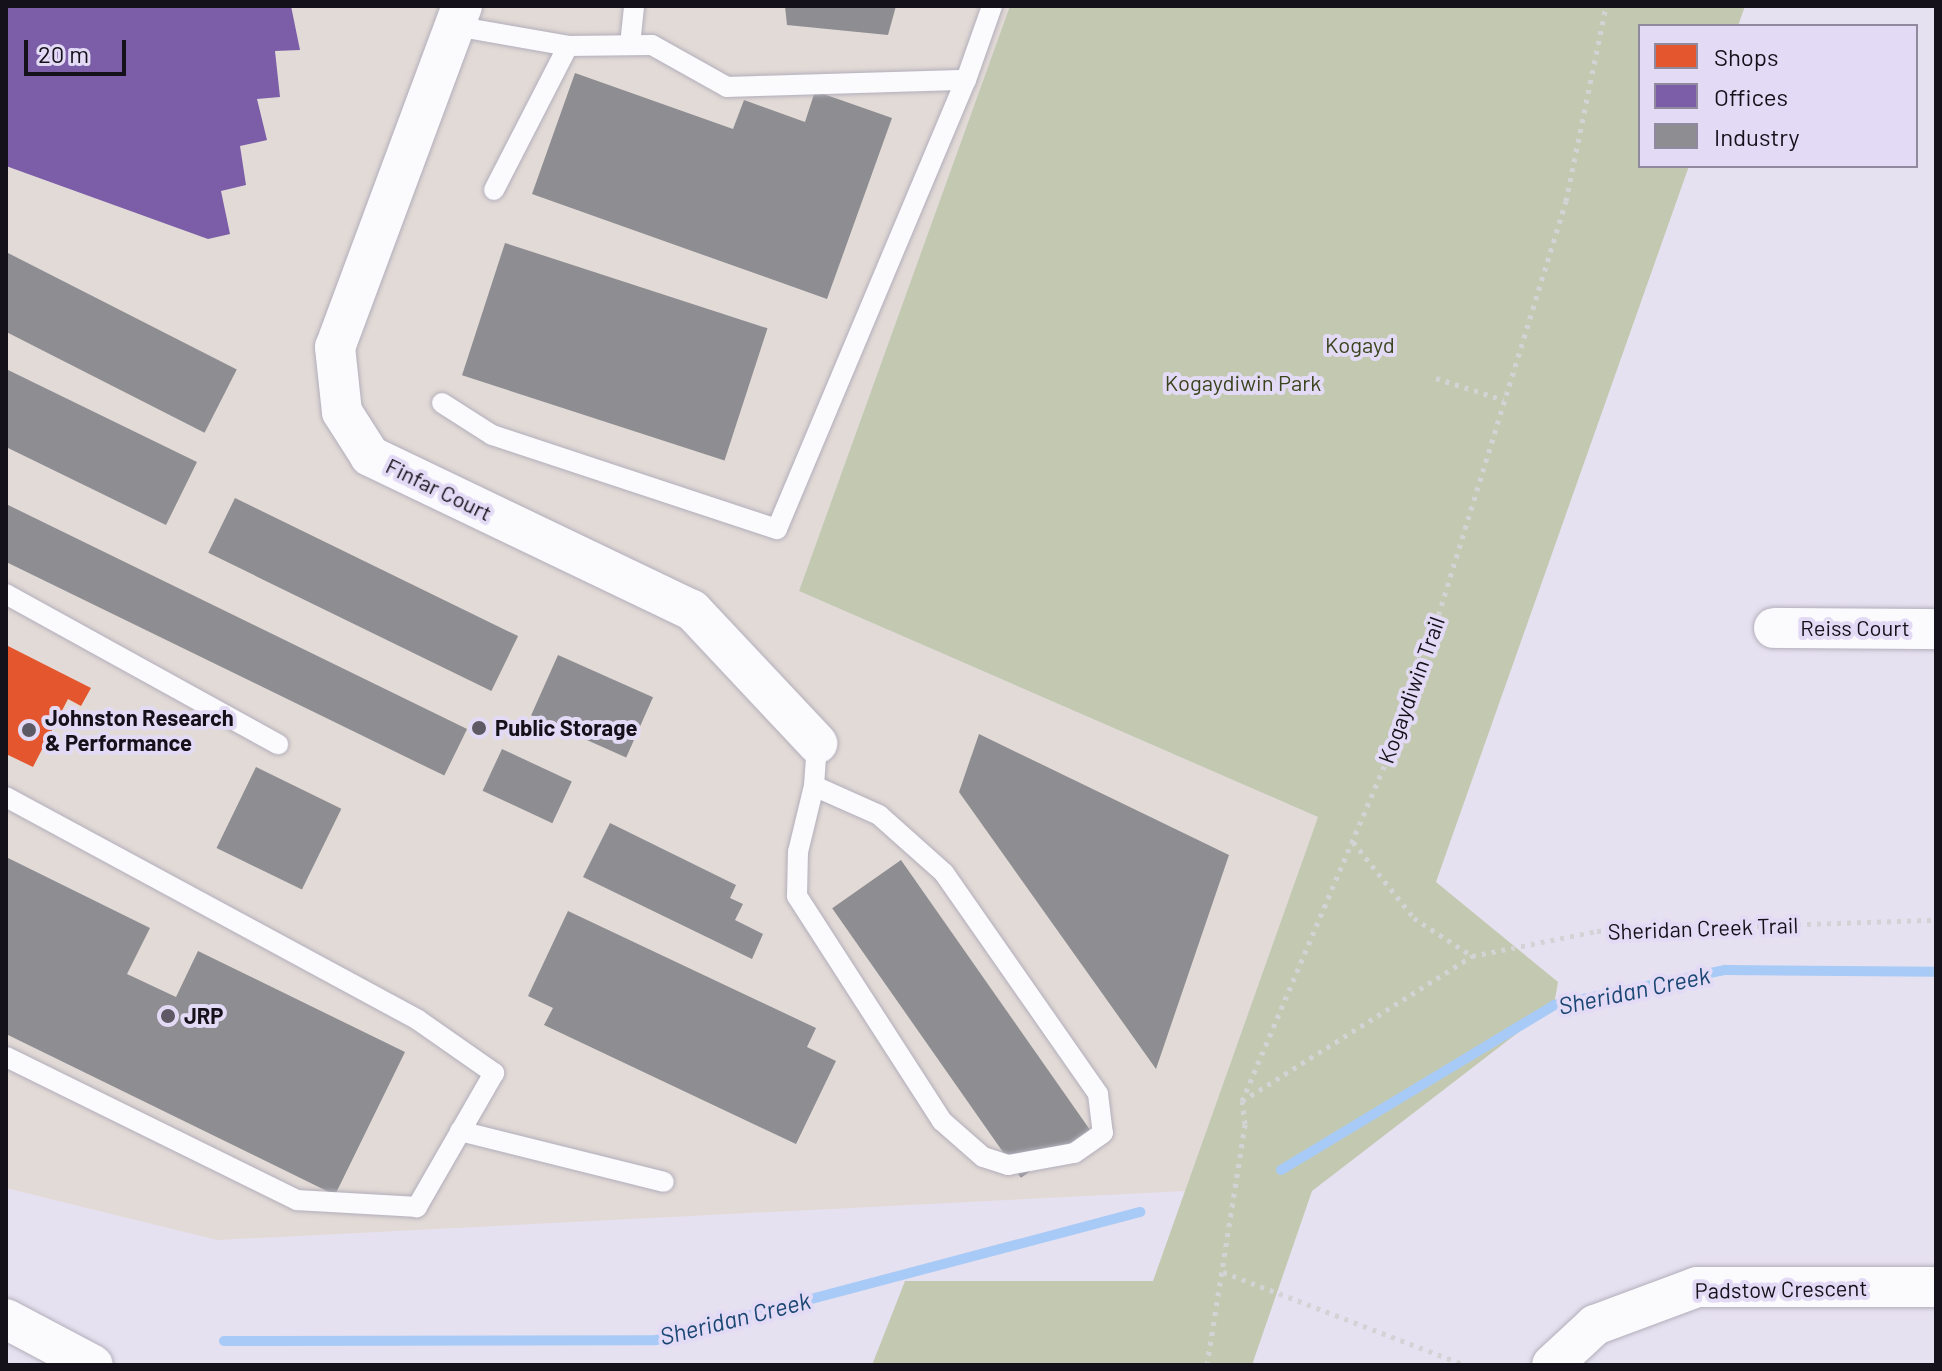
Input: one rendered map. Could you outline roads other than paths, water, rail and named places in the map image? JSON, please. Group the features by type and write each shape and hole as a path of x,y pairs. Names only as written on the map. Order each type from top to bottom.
{"street":[{"name":"Finfar Court","path":"458,16 335,347 342,412 370,456 692,610 817,743"},
{"name":"Reiss Court","path":"1774,628 1936,629"},
{"name":"Padstow Crescent","path":"1552,1365 1595,1325 1697,1287 1936,1287"},
{"path":"6,1319 93,1365"}],"lane":[{"path":"630,45 634,6"},
{"path":"442,403 492,435 777,529 966,80 992,6"},
{"path":"458,16 568,46 652,45 727,87 966,80"},
{"path":"494,190 568,46"},
{"path":"6,594 278,744"},
{"path":"814,786 879,815 944,873 1098,1094 1103,1133 1074,1153 1008,1165 983,1157 942,1121 797,896 798,852 814,786 817,743"},
{"path":"6,797 418,1020 494,1073 417,1207 297,1200 6,1057"},
{"path":"460,1131 664,1182"}],"waterway":[{"name":"Sheridan Creek","path":"1281,1170 1554,1005 1725,970 1936,972"},
{"name":"Sheridan Creek","path":"224,1341 656,1340 1140,1212"}],"place":[{"name":"Public Storage","path":"479,728"},
{"name":"Johnston Research & Performance","path":"29,730"},
{"name":"JRP","path":"168,1016"}],"park label":[{"name":"Kogayd","path":"1360,345"},
{"name":"Kogaydiwin Park","path":"1243,383"}]}
